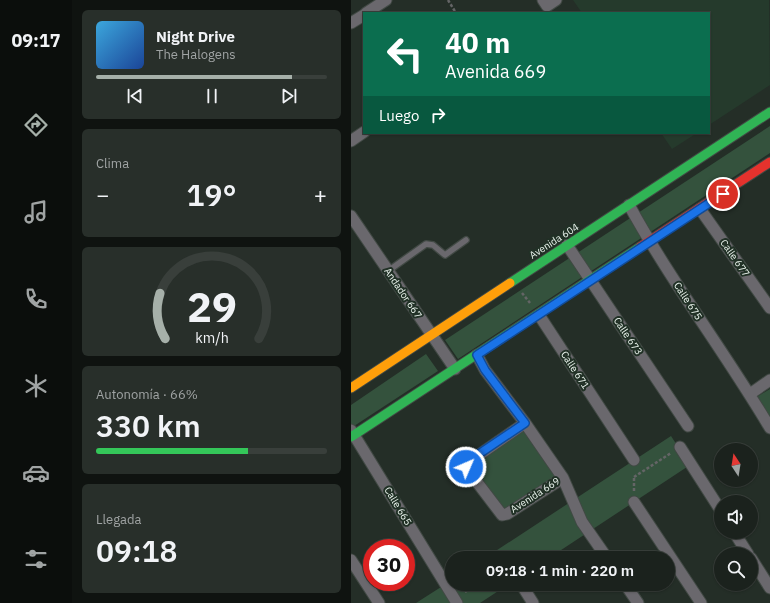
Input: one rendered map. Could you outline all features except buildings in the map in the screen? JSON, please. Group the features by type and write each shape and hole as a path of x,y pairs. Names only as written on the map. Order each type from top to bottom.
{"street":[{"path":"368,12 386,0"},
{"path":"351,23 363,15"},
{"name":"Avenida 604","path":"351,388 770,112"},
{"path":"351,141 363,133"},
{"path":"352,434 477,355 770,164"},
{"name":"Calle 675","path":"629,205 649,242 750,394 770,428"},
{"name":"Calle 677","path":"700,209 770,308"},
{"name":"Andador 667","path":"351,216 455,369"},
{"name":"Calle 673","path":"567,246 688,426"},
{"name":"Calle 671","path":"539,314 634,460"},
{"name":"Avenida 669","path":"477,355 485,370 525,423 563,478 507,514 502,514 467,469 465,464 525,423"},
{"path":"750,394 770,380"},
{"name":"Calle 665","path":"352,434 457,603"},
{"path":"680,447 714,500"},
{"path":"563,478 582,522 602,551"},
{"path":"634,502 701,603"},
{"path":"351,560 379,603"},
{"path":"758,569 770,588"},
{"path":"525,591 533,603"},
{"path":"630,591 639,603"}],"lane":[{"path":"389,271 427,244 433,245 445,255 466,240"}],"path":[{"path":"448,0 455,12"},
{"path":"513,281 539,314"},
{"path":"634,477 680,447"},
{"path":"634,460 634,502"}],"shaded area":[{"path":"573,0 769,0 770,85 710,124 710,12 581,12"},
{"path":"770,126 770,153 458,359 445,340"},
{"path":"662,134 695,134 672,149"},
{"path":"426,354 438,371 351,428 351,405"},
{"path":"770,389 770,422 755,398"},
{"path":"525,429 557,478 504,512 472,463"},
{"path":"671,436 690,465 560,551 496,551"},
{"path":"445,584 445,591 498,591 480,603 416,603"}],"traffic: fast":[{"path":"510,283 770,112"},
{"path":"351,437 640,247"}],"traffic: slow":[{"path":"351,388 510,283"}],"traffic: jam":[{"path":"640,247 770,162"}],"route":[{"path":"466,467 465,464 467,462 525,423 485,370 477,355 723,194"}]}
